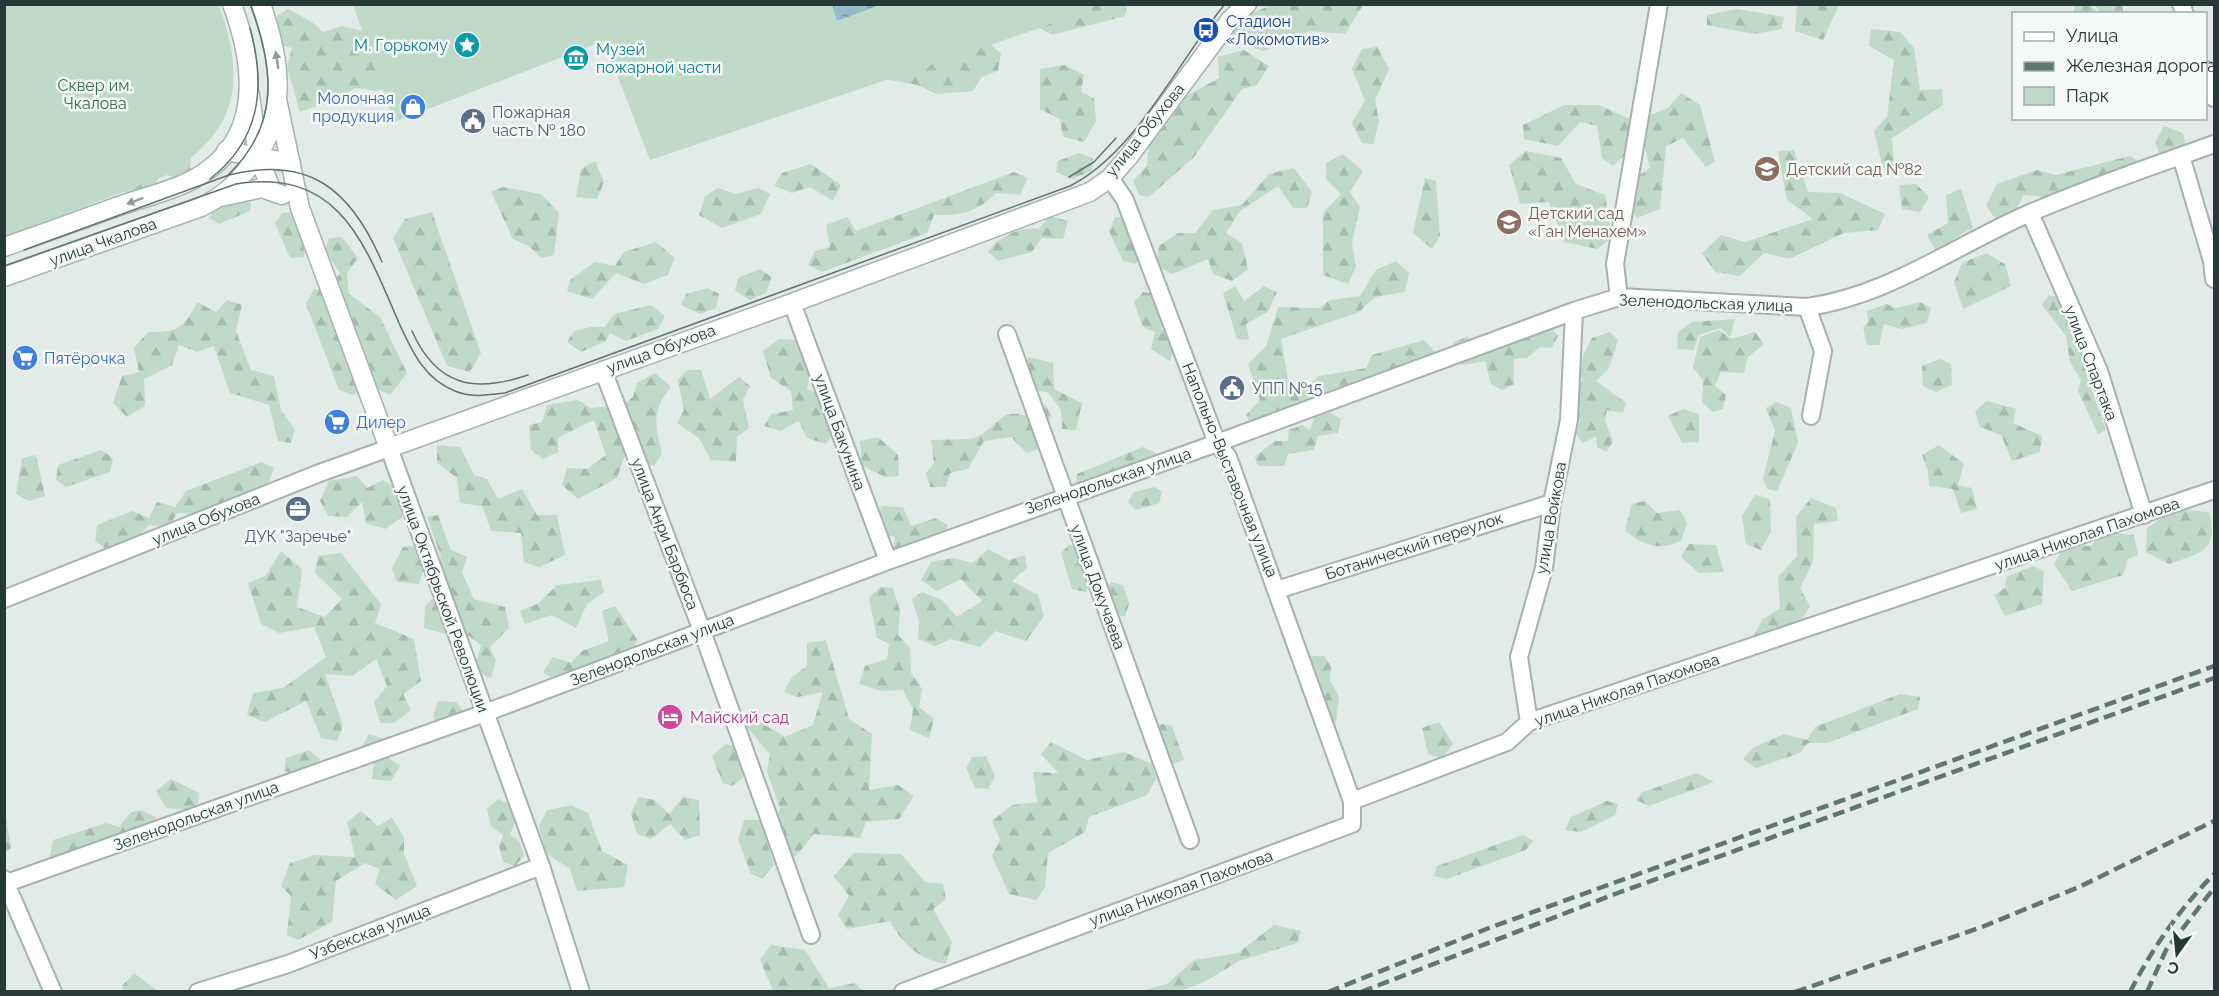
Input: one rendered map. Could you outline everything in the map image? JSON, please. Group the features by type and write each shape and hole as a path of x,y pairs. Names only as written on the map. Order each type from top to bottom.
{"street":[{"path":"232,4 248,60 258,156 272,191"},
{"path":"220,197 236,184 258,156 271,131 278,104 277,55 261,4"},
{"name":"улица Обухова","path":"4,599 317,474 792,303 1089,192 1110,178 1130,155 1230,20 1247,4"},
{"path":"1619,297 1615,264 1659,4"},
{"path":"2207,76 2214,98"},
{"path":"250,95 241,127 226,151 291,163"},
{"name":"улица Октябрьской Революции","path":"278,104 300,208 541,866 581,992"},
{"name":"Зеленодольская улица","path":"6,881 485,713 888,561 1217,443 1574,310 1619,297 1807,307 1838,303 1868,293 2030,213 2214,144"},
{"name":"улица Чкалова","path":"4,247 190,181 206,171 226,151"},
{"path":"2181,156 2212,261 2214,279"},
{"name":"Напольно-Выставочная улица","path":"1110,178 1125,200 1217,443 1228,457 1352,801"},
{"path":"220,197 262,188 285,196 300,208"},
{"name":"улица Чкалова","path":"4,277 201,207 220,197"},
{"name":"улица Спартака","path":"2030,213 2098,371 2144,515"},
{"name":"улица Бакунина","path":"792,303 888,561"},
{"path":"1807,307 1823,351 1811,416"},
{"name":"улица Войкова","path":"1529,722 1519,657 1544,568 1552,503 1569,420 1574,310"},
{"name":"улица Докучаева","path":"1007,334 1190,840"},
{"name":"улица Анри Барбюса","path":"603,370 702,631 811,935"},
{"name":"улица Николая Пахомова","path":"903,992 1352,824 1352,801 1508,742 1529,722 2214,490"},
{"name":"Ботанический переулок","path":"1277,590 1552,503"},
{"name":"Узбекская улица","path":"198,992 288,964 541,866"},
{"path":"6,881 53,992"}],"green space":[{"path":"2075,4 2091,5 2097,12 2073,12"},
{"name":"Сквер им. Чкалова","path":"4,5 219,5 232,58 233,81 230,102 222,122 209,140 191,158 167,175 5,237"},
{"path":"353,5 1097,5 1040,28 650,160 604,41 394,122"},
{"path":"1040,5 1127,5 1125,16 1052,35 1030,23"},
{"path":"1271,5 1363,5 1345,34 1310,31 1264,51 1232,42 1234,21"},
{"path":"1797,5 1839,5 1823,40 1795,31"},
{"path":"2095,5 2122,5 2124,12 2099,12"},
{"path":"288,9 312,22 323,32 341,26 363,31 393,86 377,91 356,88 340,98 300,112 287,67 292,48 273,43 267,22"},
{"path":"1737,9 1784,17 1781,29 1754,34 1707,25 1707,15"},
{"path":"1871,29 1900,32 1914,48 1920,90 1942,89 1943,105 1892,138 1894,165 1883,168 1874,131 1887,117 1894,60 1869,46"},
{"path":"972,30 1001,53 998,71 981,77 973,91 937,94 917,85 879,78"},
{"path":"1377,47 1389,69 1375,100 1379,122 1373,144 1362,143 1352,123 1365,100 1352,69 1362,49"},
{"path":"1244,50 1269,66 1257,85 1242,89 1194,157 1149,197 1139,195 1133,181 1147,166 1149,137 1172,104 1219,78 1218,57"},
{"path":"1064,65 1084,75 1081,92 1094,98 1096,121 1084,142 1063,137 1060,119 1040,109 1040,69"},
{"path":"1681,93 1700,105 1715,162 1706,167 1683,138 1666,146 1660,209 1637,218 1626,204 1631,181 1650,168 1643,140 1648,116 1668,108"},
{"path":"1564,105 1599,105 1630,119 1626,154 1613,166 1602,158 1597,126 1580,122 1558,146 1524,139 1523,125"},
{"path":"2164,126 2183,133 2186,145 2176,157 2161,158 2155,142"},
{"path":"1794,150 1808,192 1840,193 1885,214 1878,230 1844,233 1789,259 1764,253 1740,276 1715,272 1702,253 1721,235 1745,242 1813,219 1787,200 1778,151"},
{"path":"1526,151 1561,158 1576,184 1605,195 1612,238 1597,249 1564,242 1549,202 1520,204 1509,165"},
{"path":"1079,153 1093,158 1092,171 1072,179 1056,172 1058,161"},
{"path":"191,154 190,170 176,177 161,174 155,185 129,193 119,189"},
{"path":"1343,154 1363,171 1350,192 1360,207 1352,243 1356,267 1348,284 1323,275 1323,213 1341,194 1326,179 1326,163"},
{"path":"2130,156 2140,162 2052,198 2024,195 2012,216 1995,218 1986,206 1997,184 2037,170 2056,175"},
{"path":"595,161 604,182 597,199 576,197 581,169"},
{"path":"811,164 841,185 833,201 810,187 792,193 774,186 782,173"},
{"path":"1294,168 1312,192 1307,208 1293,208 1278,186 1240,211 1226,233 1242,243 1248,269 1232,281 1213,274 1208,259 1172,274 1156,265 1159,246 1178,233 1195,233 1213,210 1242,205 1269,174"},
{"path":"1014,172 1028,178 1020,195 996,193 982,205 968,212 934,215 927,233 822,272 808,265 815,251 830,247 826,225 847,217 856,231"},
{"path":"1425,178 1436,181 1440,236 1432,249 1413,233"},
{"path":"1916,184 1929,197 1920,212 1902,209 1899,185"},
{"path":"503,187 541,194 559,213 554,255 541,258 529,246 513,239 491,192"},
{"path":"718,188 736,194 758,188 770,194 761,214 722,228 699,215 705,196"},
{"path":"1961,189 1973,227 1936,251 1927,235 1948,223 1946,195"},
{"path":"240,199 251,203 250,211 219,224 209,218 216,208"},
{"path":"297,212 307,238 304,257 290,258 275,223 282,213"},
{"path":"432,212 481,353 470,372 447,366 393,238 405,219"},
{"path":"1049,216 1068,221 1063,239 1042,238 1032,252 998,261 988,252 1010,234 1024,229 1039,229"},
{"path":"1115,217 1130,218 1142,253 1136,264 1123,261 1109,231"},
{"path":"342,237 358,258 347,273 349,294 380,317 407,373 390,395 367,384 353,395 339,390 306,304 314,289 327,291 340,273 325,251 329,238"},
{"path":"656,242 675,258 667,275 644,284 616,273 592,299 567,291 570,280 595,262 615,266 624,252"},
{"path":"1986,253 2005,264 2011,286 1963,309 1954,282 1962,263"},
{"path":"1396,261 1409,273 1405,292 1375,297 1359,312 1281,339 1288,379 1305,389 1319,376 1366,368 1372,355 1424,340 1437,354 1251,424 1246,415 1260,400 1248,364 1266,346 1278,307 1319,308 1330,300 1360,296 1376,270"},
{"path":"760,269 772,277 766,293 750,300 735,291 738,278"},
{"path":"1235,286 1244,301 1264,286 1277,292 1268,312 1246,324 1249,340 1237,339 1223,293"},
{"path":"708,288 719,294 716,308 700,314 681,305 686,294"},
{"path":"1143,292 1156,294 1165,317 1161,330 1173,332 1176,344 1170,361 1151,349 1155,332 1143,327 1134,302"},
{"path":"2049,295 2061,298 2070,332 2087,356 2087,377 2106,430 2098,434 2078,391 2081,380 2070,362 2066,336 2042,305"},
{"path":"227,300 242,305 236,331 251,370 274,376 281,410 295,430 291,443 278,441 269,405 230,393 214,346 197,352 179,345 172,365 144,379 145,406 127,417 113,403 122,376 139,372 134,348 148,332 173,330 179,327 188,318 197,302 216,312"},
{"path":"1920,302 1931,308 1927,323 1901,329 1884,324 1879,345 1867,345 1863,327 1868,322 1867,311 1886,304 1896,308"},
{"path":"651,305 665,316 658,329 626,341 610,333 606,341 581,352 567,342 574,331 605,327 614,314"},
{"path":"1735,319 1730,337 1721,328 1699,335 1694,350 1677,349 1678,332 1692,322"},
{"path":"1552,329 1558,336 1552,348 1540,347 1527,358 1514,359 1514,384 1502,390 1491,384 1485,361 1463,365 1451,358 1454,342 1467,337 1482,346"},
{"path":"1719,330 1731,339 1755,332 1764,344 1748,357 1744,373 1721,372 1715,386 1726,395 1723,409 1713,412 1702,402 1703,381 1693,367 1700,337"},
{"path":"1610,332 1618,340 1609,368 1596,381 1626,403 1623,413 1607,410 1605,420 1613,442 1606,452 1597,447 1596,437 1582,443 1575,432 1581,420 1573,411 1575,389 1583,380 1577,367 1592,338"},
{"path":"779,339 795,340 810,376 807,389 820,394 834,430 826,444 807,438 799,421 780,431 764,426 771,414 793,410 791,391 771,378 763,351"},
{"path":"1029,357 1053,363 1054,389 1082,403 1076,430 1062,429 1061,410 1048,392 1023,389 1018,373"},
{"path":"1940,359 1951,364 1952,385 1936,392 1923,386 1922,366"},
{"path":"687,370 701,370 710,399 739,377 750,386 743,400 749,428 737,437 736,462 711,460 699,438 677,423 684,410 678,380"},
{"path":"655,373 671,387 660,404 656,419 662,454 654,466 640,461 621,407 633,397 637,383"},
{"path":"578,400 591,408 611,406 627,450 617,478 578,499 562,485 567,468 587,469 606,455 594,420 558,438 558,452 543,459 531,450 529,425 542,422 547,405"},
{"path":"1987,401 2016,409 2013,423 2042,436 2040,452 2012,461 2001,435 1980,427 1975,411"},
{"path":"1776,402 1791,408 1798,443 1777,491 1767,489 1763,478 1775,431 1766,408"},
{"path":"1045,404 1051,416 1039,449 1027,453 1011,437 984,441 968,469 950,473 946,487 930,487 926,473 934,463 931,440 975,438 1006,415 1019,414 1029,417"},
{"path":"1683,409 1699,414 1699,442 1682,443 1668,416"},
{"path":"1330,412 1341,419 1338,433 1318,436 1314,450 1288,454 1284,466 1258,466 1255,457 1274,441 1288,441 1289,430 1302,425 1310,430 1314,418"},
{"path":"878,437 898,455 899,476 885,477 862,466 860,441"},
{"path":"437,445 460,447 474,475 487,479 498,499 522,489 537,515 557,515 565,555 539,567 524,562 521,533 491,531 482,506 460,503 457,478 437,463"},
{"path":"1939,445 1964,464 1958,485 1972,488 1977,509 1961,513 1953,489 1929,486 1928,471 1922,455"},
{"path":"1143,447 1156,453 1153,462 1076,487 1077,474"},
{"path":"101,450 113,458 110,472 66,487 56,480 58,465"},
{"path":"36,455 45,496 29,501 16,494 22,458"},
{"path":"262,462 274,468 269,482 195,514 178,513 167,527 149,525 139,536 104,548 95,541 97,525 132,511 149,518 157,502 175,507 186,491"},
{"path":"357,476 367,488 383,480 403,492 402,517 385,529 366,523 362,502 347,517 328,516 320,501 329,481"},
{"path":"1154,487 1162,492 1159,503 1136,510 1128,502 1134,492"},
{"path":"1755,495 1770,499 1771,531 1761,550 1746,544 1742,516"},
{"path":"1811,498 1836,508 1838,521 1814,524 1813,562 1800,588 1810,606 1791,637 1751,640 1763,619 1780,608 1778,577 1797,556 1796,517"},
{"path":"1645,501 1657,513 1680,510 1687,523 1681,541 1666,546 1652,545 1638,540 1625,530 1632,504"},
{"path":"882,506 903,507 911,526 936,518 948,525 944,535 903,552 893,550 895,537 880,533 875,518"},
{"path":"2175,509 2209,512 2211,535 2204,549 2190,557 2169,564 2146,552 2147,528"},
{"path":"438,515 451,550 467,557 462,573 474,599 505,607 509,628 490,647 496,660 491,678 474,671 481,645 462,631 445,634 424,628 425,606 442,589 436,571 441,557 427,517"},
{"path":"2106,532 2134,535 2138,555 2128,559 2123,575 2072,591 2054,564 2065,545 2090,546"},
{"path":"1689,544 1716,545 1724,572 1699,573 1681,557"},
{"path":"419,545 426,562 419,584 397,582 392,568 403,547"},
{"path":"1069,545 1081,546 1092,579 1086,592 1072,589 1061,553"},
{"path":"988,549 1009,560 1025,555 1027,568 1012,581 1038,595 1044,616 1026,641 995,631 980,647 951,639 935,646 918,639 919,622 912,599 922,592 942,600 957,617 982,601 961,579 937,591 921,580 931,562 953,558 973,563"},
{"path":"281,551 302,569 297,607 325,617 342,599 315,573 318,556 341,553 381,604 375,623 414,639 421,681 403,694 411,710 394,723 380,723 374,702 387,686 376,659 352,676 325,674 343,726 337,741 321,738 306,701 265,722 247,715 253,693 283,688 326,657 314,627 279,633 261,624 248,583 265,576"},
{"path":"2033,566 2044,571 2042,604 2005,616 1994,595 2005,588 2006,577"},
{"path":"601,580 604,592 587,604 576,628 552,615 525,624 520,611 539,603 557,585"},
{"path":"1111,582 1123,585 1129,604 1125,616 1113,615 1106,593"},
{"path":"880,587 893,588 900,611 898,635 910,648 911,673 922,689 919,707 934,719 929,738 910,730 913,709 903,690 881,691 859,684 865,666 887,659 889,644 877,638 869,598"},
{"path":"615,606 637,639 633,653 584,674 572,671 558,682 543,672 553,657 571,663 582,651 609,641 602,611"},
{"path":"826,640 849,719 872,734 869,790 898,785 914,796 899,819 866,822 860,838 814,834 796,856 786,857 775,830 780,808 767,772 770,754 746,726 752,717 785,737 813,725 823,692 798,697 784,692 792,677 807,666 807,643"},
{"path":"1311,656 1324,656 1331,666 1330,680 1339,697 1336,723 1324,718 1317,697 1319,684 1311,682 1304,665"},
{"path":"1900,694 1920,697 1918,709 1827,743 1808,743 1800,753 1756,768 1743,759 1753,748 1784,734 1807,740 1815,727"},
{"path":"438,701 456,702 464,711 459,726 441,732 433,716"},
{"path":"1439,722 1453,744 1442,758 1428,754 1422,728"},
{"path":"1161,724 1172,726 1184,760 1161,768 1152,746"},
{"path":"369,734 389,741 386,756 400,766 391,781 372,779 374,762 359,752"},
{"path":"1051,742 1087,760 1124,752 1152,764 1156,779 1147,795 1089,817 1085,832 1048,853 1045,887 1037,900 1009,894 992,856 1000,840 992,821 1012,805 1037,802 1033,772 1058,773 1041,754"},
{"path":"726,744 740,747 747,774 732,786 723,783 712,756"},
{"path":"309,750 320,759 316,771 300,776 284,771 286,758"},
{"path":"986,756 995,776 988,789 975,788 966,768 972,757"},
{"path":"1697,773 1714,782 1649,806 1636,800 1643,792"},
{"path":"171,779 199,793 197,811 166,808 156,791"},
{"path":"639,797 655,800 669,814 683,797 699,800 700,835 685,840 670,824 651,839 637,834 631,813"},
{"path":"498,799 510,804 515,823 510,834 520,842 524,856 515,866 503,862 499,846 503,835 491,826 487,809"},
{"path":"1607,801 1618,804 1615,815 1581,832 1565,830 1571,817"},
{"path":"4,805 11,848 5,852 4,852"},
{"path":"572,805 588,813 602,851 628,865 624,887 577,891 570,869 546,853 539,826 547,810"},
{"path":"140,810 156,817 150,833 135,839 118,834 107,846 61,860 50,856 53,840 106,823 119,827 131,812"},
{"path":"361,811 378,826 392,818 404,837 404,854 417,886 396,900 375,884 380,869 365,863 336,881 332,922 298,940 287,935 291,896 281,886 290,863 315,855 355,857 347,822"},
{"path":"744,820 760,820 774,865 762,879 751,874 738,840"},
{"path":"1523,835 1533,841 1526,850 1447,879 1434,876 1437,866"},
{"path":"854,853 901,854 925,882 943,884 946,899 933,909 952,942 946,964 928,959 913,950 900,937 890,921 847,929 838,915 849,896 834,876"},
{"path":"1274,925 1301,931 1297,943 1239,961 1204,982 1180,991 1140,991 1167,984 1194,960 1238,953"},
{"path":"771,945 805,950 829,988 855,983 863,991 773,991 760,960"},
{"path":"134,973 158,991 124,991 122,986"}],"water":[{"path":"832,4 880,4 880,5 837,21"}],"tram line":[{"path":"227,176 244,157 257,137 268,95 268,73 264,51 250,4"},
{"path":"4,266 236,184 271,182 301,188 324,200 344,218 360,240 409,344 427,372 444,386 467,395 505,393 1070,186 1094,171 1136,129 1225,4"},
{"path":"210,179 240,147 255,111 258,71 250,28"},
{"path":"1069,177 1094,162 1116,138"},
{"path":"24,250 229,175 258,170 283,170 305,175 324,184 341,198 356,215 382,262"},
{"path":"412,331 433,364 460,381 491,384 528,375"}],"railway":[{"path":"1328,992 1489,928 2214,666"},
{"path":"1361,992 1615,894 2214,678"},
{"path":"1795,992 1982,927 2079,887 2214,821"},
{"path":"2130,992 2168,930 2189,901 2214,874"},
{"path":"2147,992 2166,950 2214,888"}],"place":[{"name":"Стадион «Локомотив»","path":"1206,30"},
{"name":"М. Горькому","path":"467,45"},
{"name":"Музей пожарной части","path":"576,58"},
{"name":"Молочная продукция","path":"413,107"},
{"name":"Пожарная часть № 180","path":"473,121"},
{"name":"Детский сад №82","path":"1767,169"},
{"name":"Детский сад «Ган Менахем»","path":"1509,222"},
{"name":"Пятёрочка","path":"25,358"},
{"name":"УПП №15","path":"1232,388"},
{"name":"Дилер","path":"337,422"},
{"name":"ДУК \"Заречье\"","path":"298,509"},
{"name":"Майский сад","path":"670,717"}]}
